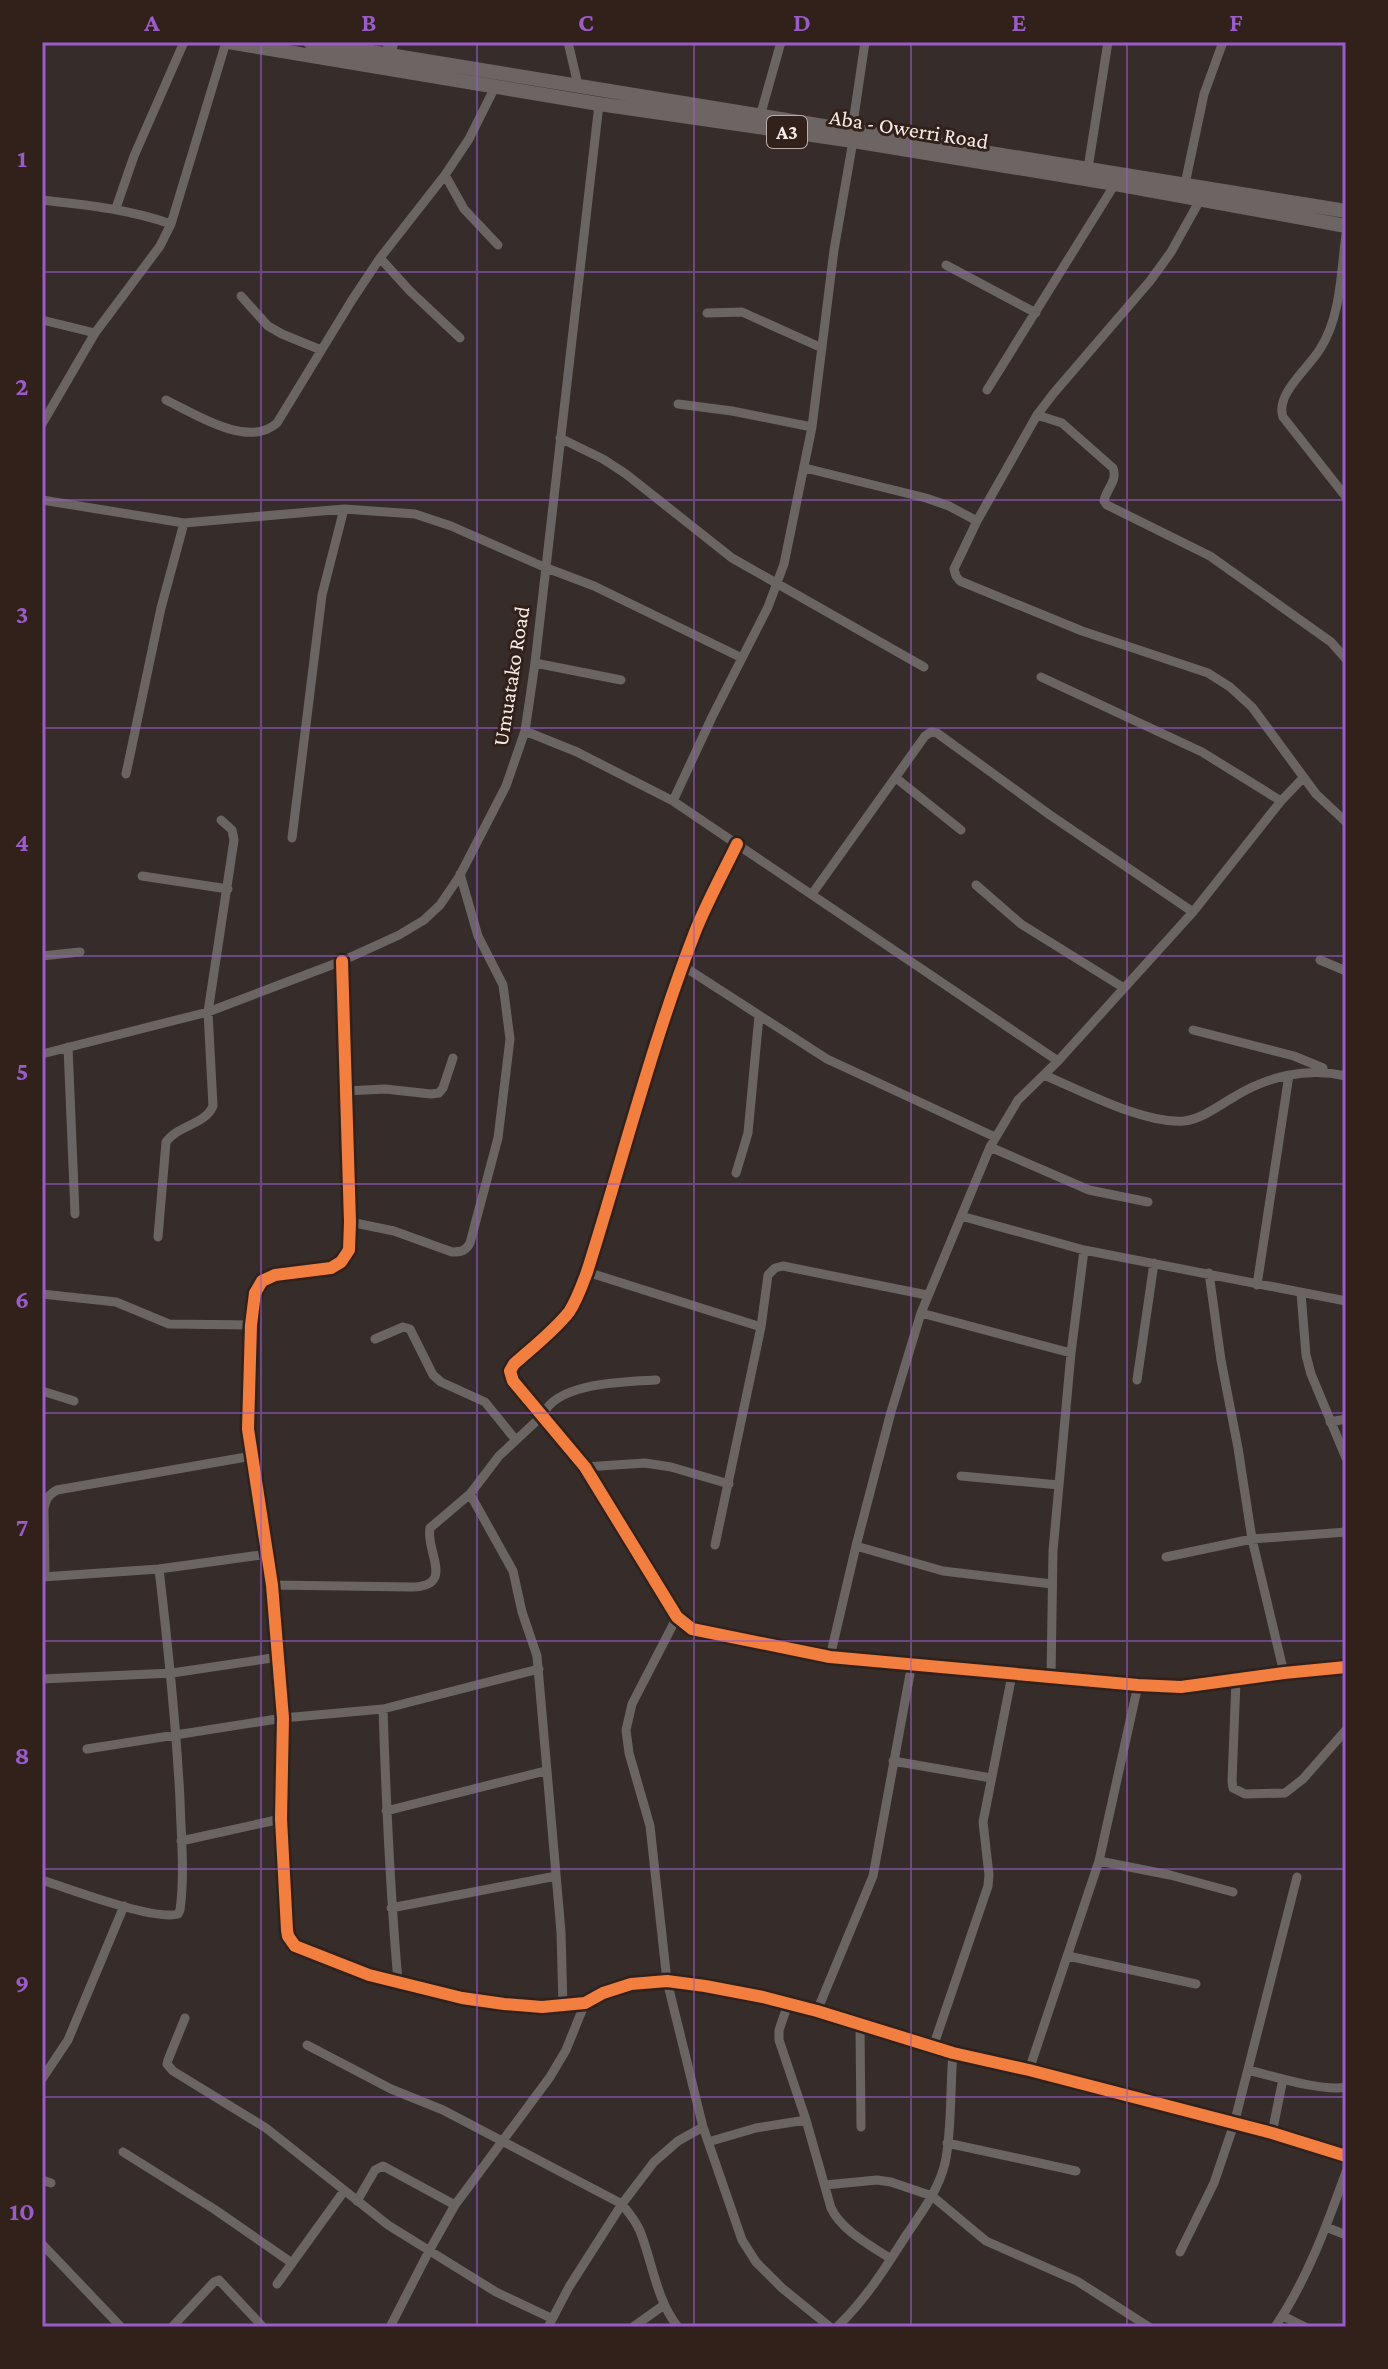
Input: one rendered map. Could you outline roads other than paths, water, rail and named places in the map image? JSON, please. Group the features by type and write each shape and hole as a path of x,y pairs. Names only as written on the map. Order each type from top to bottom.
{"main road":[{"name":"Aba - Owerri Road","path":"227,42 599,104 759,121 1088,168 1185,184 1302,211 1346,226"},
{"name":"Aba - Owerri Road","path":"310,42 390,48 759,121"},
{"name":"Aba - Owerri Road","path":"852,135 1200,200 1302,211 1346,211"}],"street":[{"path":"116,208 134,156 184,42"},
{"path":"42,424 95,333 160,246 171,224 227,42"},
{"path":"568,42 578,85"},
{"path":"759,121 781,42"},
{"path":"673,801 784,564 812,427 865,42"},
{"path":"1088,168 1108,42"},
{"path":"1185,184 1204,94 1223,42"},
{"path":"166,400 237,432 261,432 277,423 380,258 445,175 480,119 495,87"},
{"name":"Umuatako Road","path":"42,1054 208,1012 342,961 424,920 440,905 460,874 506,786 525,731 599,104"},
{"path":"445,175 464,209 498,245"},
{"path":"987,390 1115,184"},
{"path":"42,200 116,208 171,224"},
{"path":"1200,200 1171,252 1150,281 1037,415 977,521 954,569 960,581 1082,631 1208,673 1230,687 1252,707 1303,778 1346,822"},
{"path":"1346,234 1335,316 1329,335 1285,395 1280,408 1283,417 1346,497"},
{"path":"380,258 460,338"},
{"path":"946,265 1036,313"},
{"path":"241,296 268,326 321,350"},
{"path":"707,313 742,312 822,348"},
{"path":"42,320 95,333"},
{"path":"678,404 812,427"},
{"path":"1037,415 1062,423 1113,468 1113,482 1104,501 1107,505 1210,556 1344,653"},
{"path":"560,438 614,466 732,558 924,667"},
{"path":"805,468 926,498 977,521"},
{"path":"42,500 184,523 344,509 415,514 451,526 632,603 742,658"},
{"path":"292,838 322,595 344,509"},
{"path":"126,774 161,608 184,523"},
{"path":"535,663 621,680"},
{"path":"1041,677 1202,752 1281,801"},
{"path":"525,731 577,752 673,801 1058,1061"},
{"path":"812,894 925,736 931,732 937,733 1050,815 1193,912"},
{"path":"896,778 961,830"},
{"path":"830,1657 891,1412 921,1313 995,1137 1018,1100 1058,1061 1193,912 1281,801 1303,778"},
{"path":"158,1237 166,1142 176,1131 206,1117 213,1106 208,1012 234,840 232,830 221,820"},
{"path":"737,844 707,904 683,966 644,1081 587,1272 571,1309 510,1371 513,1381 585,1467 677,1617 692,1629 830,1657 1138,1685 1181,1687 1346,1667"},
{"path":"350,1222 394,1231 452,1252 467,1249 470,1243 498,1138 510,1039 505,990 478,936 460,874"},
{"path":"142,876 228,889"},
{"path":"976,885 1021,924 1124,988"},
{"path":"42,956 80,952"},
{"path":"1320,960 1346,971"},
{"path":"342,961 349,1250 341,1262 331,1268 275,1275 262,1281 255,1293 251,1325 248,1402 252,1456 268,1554 279,1657 283,1718 281,1819 287,1930 291,1942 301,1949 369,1975 504,2004 563,2006 585,2003 631,1984 667,1981 705,1986 817,2011 953,2053 1272,2133 1346,2156"},
{"path":"683,966 827,1059 995,1137"},
{"path":"736,1173 748,1133 759,1016"},
{"path":"1193,1030 1294,1056 1346,1076"},
{"path":"68,1047 75,1214"},
{"path":"346,1091 385,1089 439,1093 453,1058"},
{"path":"1044,1075 1132,1112 1171,1121 1202,1116 1245,1090 1289,1075 1317,1071 1335,1073"},
{"path":"1257,1285 1289,1075"},
{"path":"990,1147 1089,1190 1148,1202"},
{"path":"961,1216 1084,1250 1346,1301"},
{"path":"1051,1677 1052,1584 1059,1485 1084,1250"},
{"path":"1137,1380 1154,1263"},
{"path":"715,1545 761,1327 768,1275 775,1268 783,1266 927,1295"},
{"path":"587,1272 761,1327"},
{"path":"1209,1273 1252,1539 1284,1673"},
{"path":"1301,1293 1306,1355 1346,1458"},
{"path":"42,1294 116,1302 169,1324 251,1325"},
{"path":"921,1313 1071,1353"},
{"path":"375,1339 403,1327 410,1329 433,1375 485,1402 515,1439"},
{"path":"272,1585 423,1587 431,1583 437,1567 429,1540 430,1528 470,1494 499,1456 543,1415 547,1406 572,1391 656,1380"},
{"path":"42,1391 74,1401"},
{"path":"1330,1422 1346,1419"},
{"path":"252,1456 46,1491 43,1576 159,1569 268,1554"},
{"path":"585,1467 645,1463 671,1467 729,1484"},
{"path":"961,1476 1059,1485"},
{"path":"470,1494 513,1571 539,1669 545,1771 561,1932 563,2006"},
{"path":"1166,1557 1252,1539 1346,1532"},
{"path":"856,1546 943,1571 1052,1584"},
{"path":"42,1880 124,1906 165,1915 178,1914 181,1904 181,1841 177,1735 159,1569"},
{"path":"677,1617 632,1704 626,1730 629,1753 650,1826 667,1981 703,2127 742,2240 756,2262 782,2288 830,2327"},
{"path":"42,1679 172,1673 279,1657"},
{"path":"817,2011 873,1876 912,1663"},
{"path":"87,1749 283,1718 383,1709 539,1669"},
{"path":"933,2047 988,1886 983,1822 1012,1675"},
{"path":"1236,1681 1232,1781 1233,1788 1238,1791 1245,1794 1285,1793 1303,1779 1346,1730"},
{"path":"1029,2070 1099,1861 1138,1685"},
{"path":"383,1709 391,1908 398,1981"},
{"path":"893,1761 991,1778"},
{"path":"386,1811 545,1771"},
{"path":"181,1841 281,1819"},
{"path":"1099,1861 1233,1892"},
{"path":"391,1908 556,1876"},
{"path":"1180,2252 1214,2183 1234,2124 1297,1877"},
{"path":"42,2079 68,2040 124,1906"},
{"path":"1068,1956 1196,1984"},
{"path":"390,2327 455,2205 550,2077 566,2050 585,2003"},
{"path":"788,2004 779,2030 779,2040 836,2217 849,2230 891,2259"},
{"path":"185,2018 168,2060 169,2068 259,2123 388,2225 549,2323 622,2204 665,2151 703,2127"},
{"path":"860,2024 861,2127"},
{"path":"307,2045 391,2089 443,2110 622,2204 640,2230 664,2305 678,2327"},
{"path":"837,2327 871,2290 932,2196 945,2162 953,2053"},
{"path":"1248,2070 1336,2089 1346,2087"},
{"path":"1272,2133 1283,2079"},
{"path":"708,2142 756,2128 806,2120"},
{"path":"947,2143 1076,2171"},
{"path":"123,2152 292,2263"},
{"path":"357,2201 375,2170 383,2166 455,2205"},
{"path":"1275,2327 1326,2227 1346,2172"},
{"path":"825,2185 877,2180 932,2196 986,2241 1077,2281 1149,2327"},
{"path":"277,2284 344,2191"},
{"path":"1326,2227 1346,2235"},
{"path":"42,2244 121,2327"},
{"path":"172,2327 219,2280 263,2327"},
{"path":"633,2327 664,2305"},
{"path":"1283,2316 1305,2327"}]}
